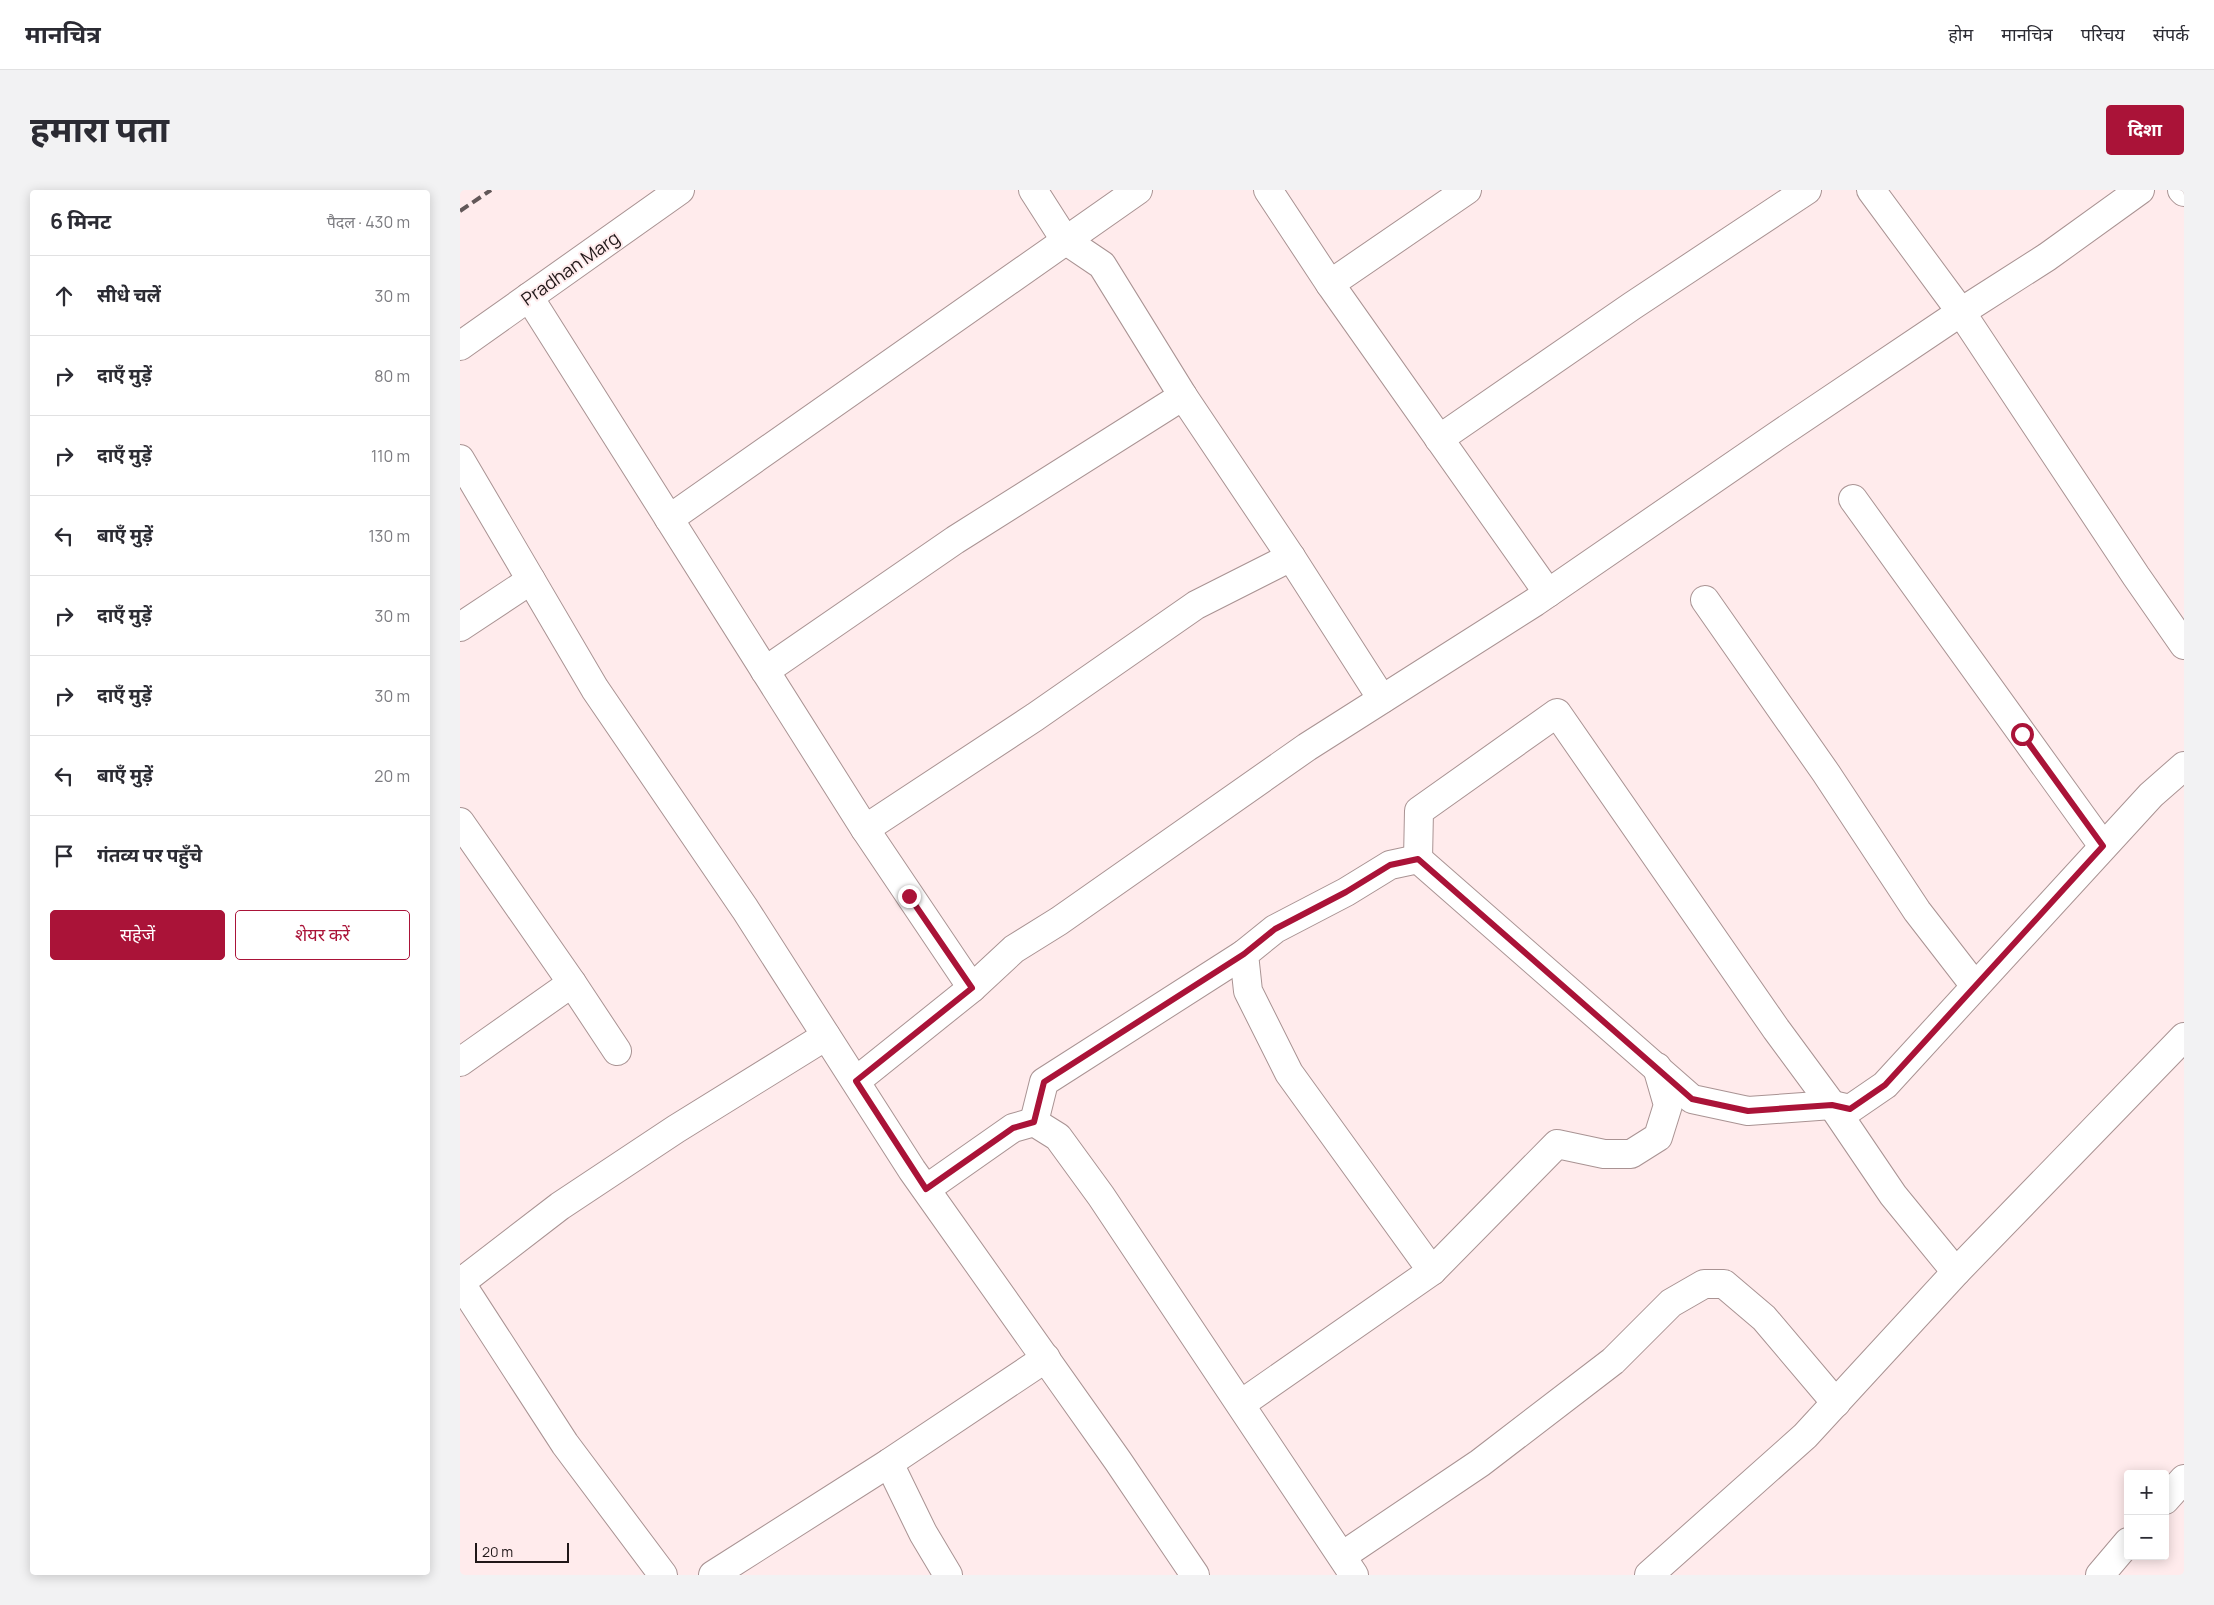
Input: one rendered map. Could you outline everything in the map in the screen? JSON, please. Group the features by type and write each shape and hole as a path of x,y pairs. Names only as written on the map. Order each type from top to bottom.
{"street":[{"name":"Pradhan Marg","path":"460,346 680,190"},
{"path":"1032,190 1065,240 1102,265 1183,396 1291,557 1382,699"},
{"path":"669,519 1138,190"},
{"path":"1268,190 1330,284 1548,593"},
{"path":"1330,284 1467,190"},
{"path":"1439,439 1632,306 1807,190"},
{"path":"1872,190 1961,312 2184,645"},
{"path":"856,1081 972,988 1014,949 1059,921 1307,747 1548,593 1961,312 2048,258 2140,190"},
{"path":"529,297 865,829 972,988"},
{"path":"765,671 955,540 1183,396"},
{"path":"460,459 595,689 745,909 926,1189 1046,1358 1195,1575"},
{"path":"1853,499 2103,846"},
{"path":"865,829 1035,717 1196,605 1291,557"},
{"path":"460,627 531,580"},
{"path":"1705,600 1826,773 1917,911 1975,986"},
{"path":"1418,859 1419,811 1556,713 1742,980 1832,1105 1893,1195 1956,1272"},
{"path":"1418,859 1692,1099 1748,1111 1832,1105 1850,1109 1885,1085 2103,846 2151,795 2184,766"},
{"path":"460,822 572,983 616,1051"},
{"path":"1034,1122 1044,1082 1244,954 1275,929 1346,892 1390,865 1418,859"},
{"path":"1244,954 1248,991 1289,1073 1432,1272"},
{"path":"460,1062 572,983"},
{"path":"663,1575 565,1444 460,1282 560,1206 676,1129 826,1036"},
{"path":"1649,1575 1805,1436 1956,1272 2184,1037"},
{"path":"1241,1404 1432,1272 1557,1144 1604,1154 1631,1154 1658,1137 1668,1105 1657,1067"},
{"path":"926,1189 1013,1128 1034,1122 1058,1137 1101,1196 1348,1565 1613,1361 1671,1303 1704,1284 1724,1284 1764,1318 1836,1403"},
{"path":"713,1575 889,1463 1046,1358"},
{"path":"889,1463 923,1533 948,1575"},
{"path":"2169,1496 2184,1479"},
{"path":"2100,1575 2124,1547"}],"railway":[{"path":"460,211 491,190"}],"route":[{"path":"909,896 972,988 856,1081 926,1189 1013,1128 1034,1122 1044,1082 1244,954 1275,929 1346,892 1390,865 1418,859 1442,878 1692,1099 1748,1111 1832,1105 1850,1109 1885,1085 2103,846 2022,734"}]}
